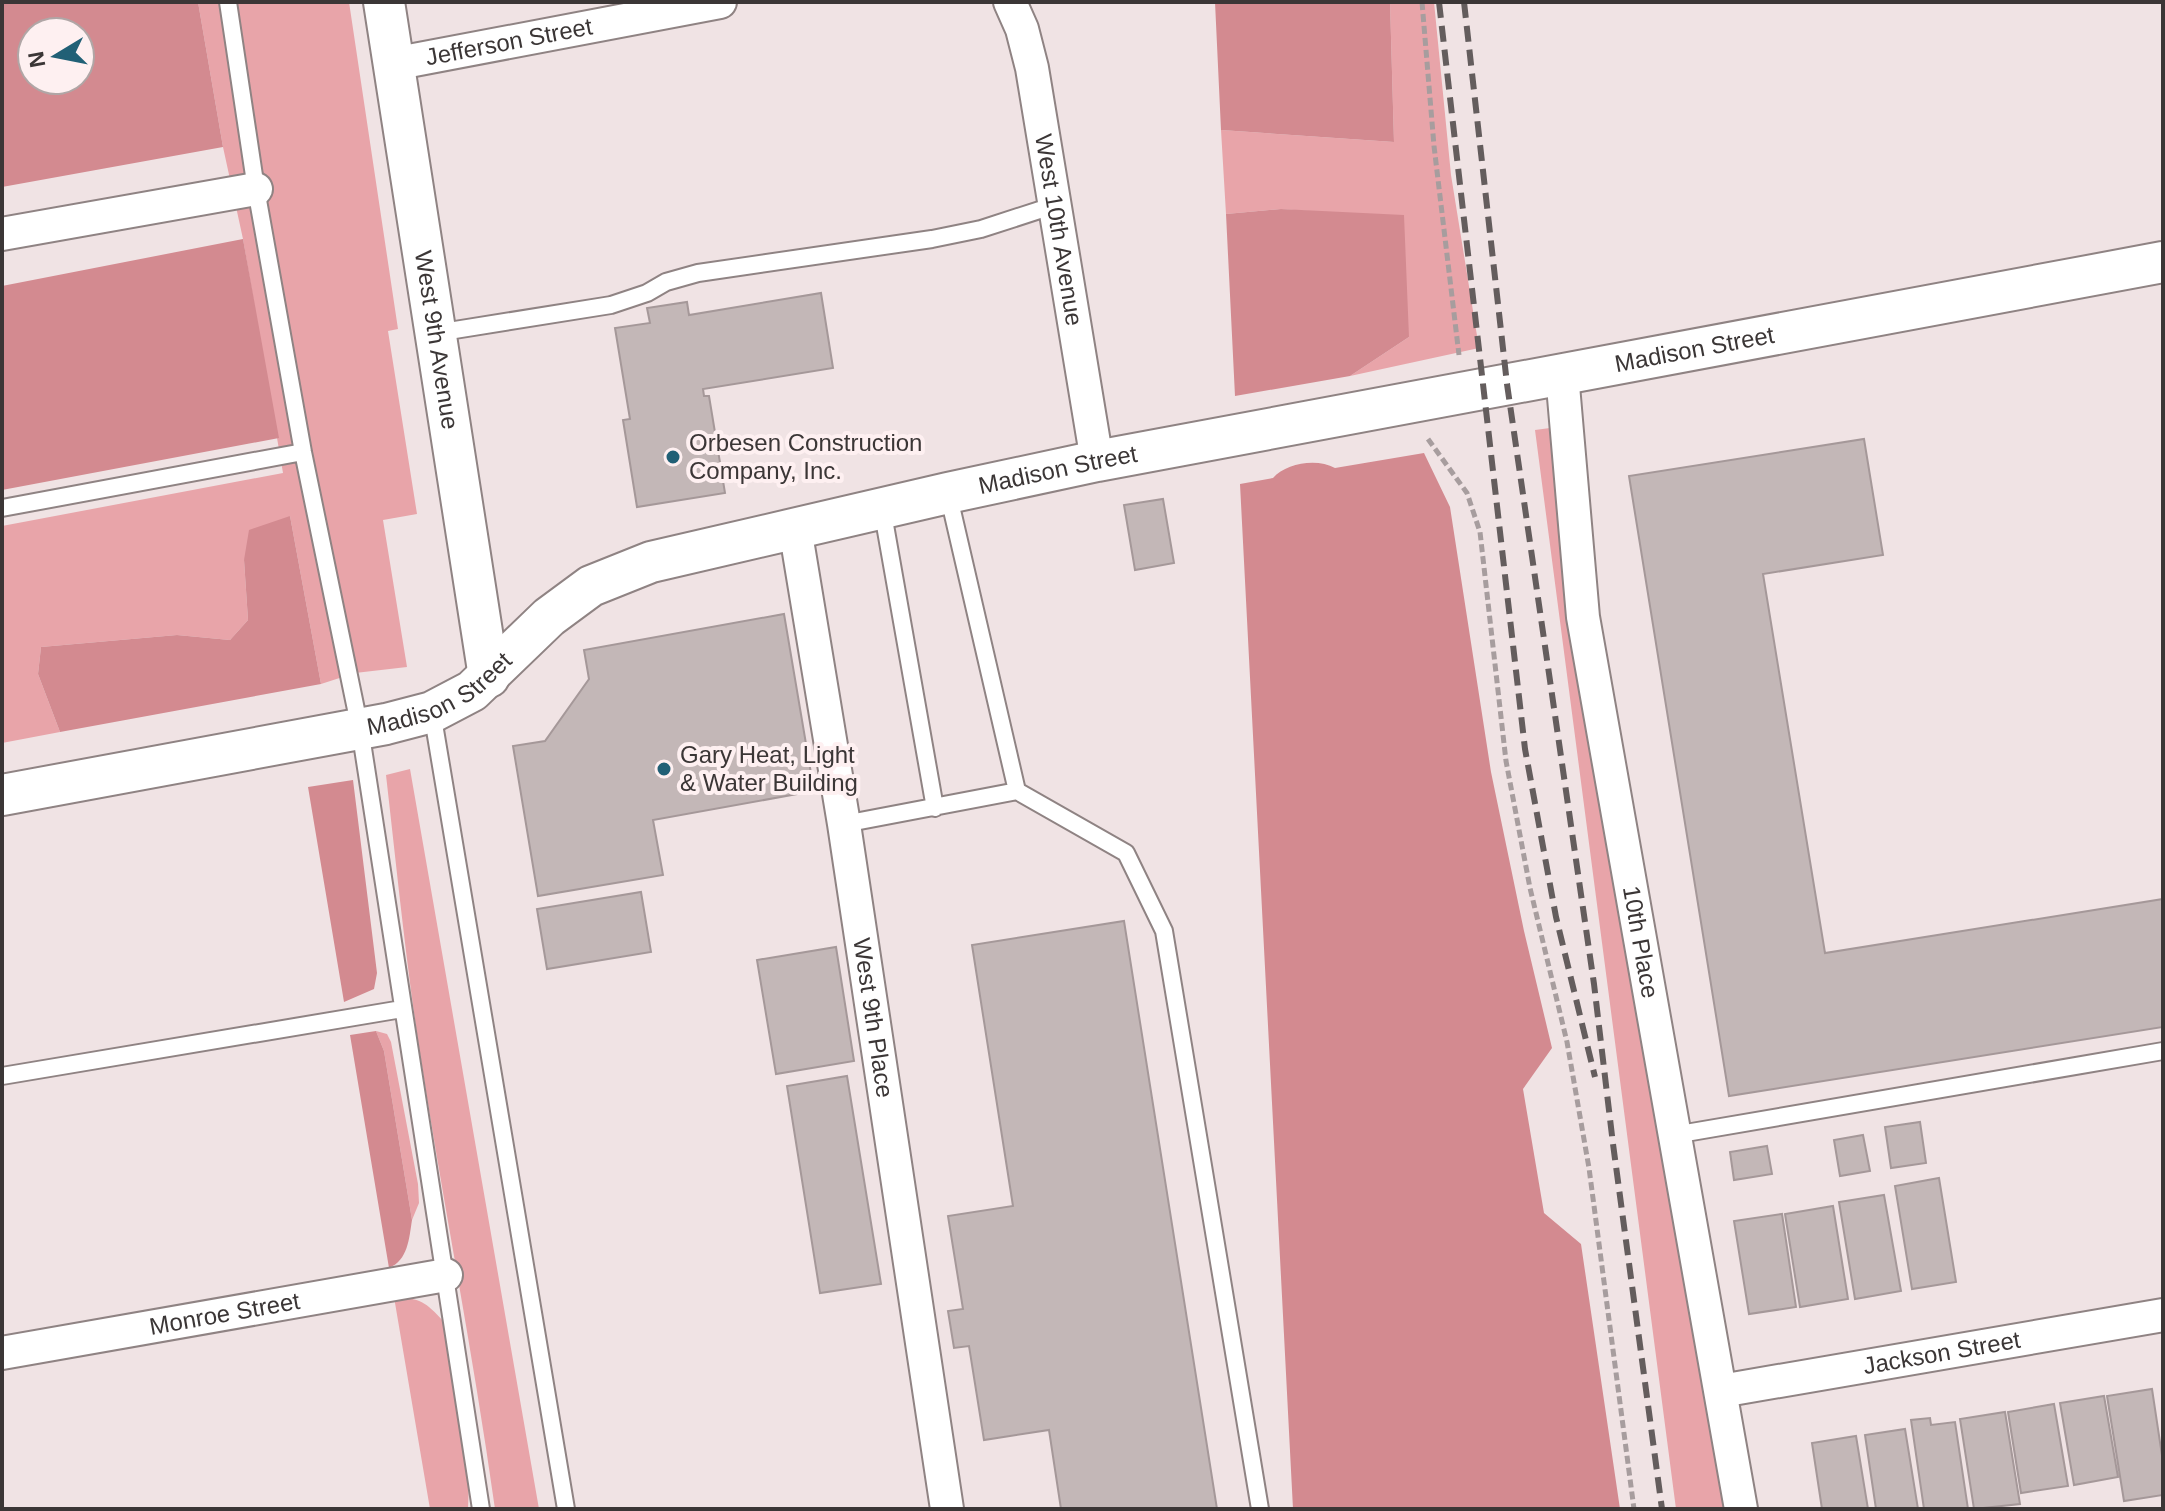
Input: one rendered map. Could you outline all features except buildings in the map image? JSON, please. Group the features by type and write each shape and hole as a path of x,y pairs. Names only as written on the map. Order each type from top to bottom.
{"street":[{"name":"West 9th Avenue","path":"384,2 489,677"},
{"name":"Jefferson Street","path":"393,64 720,2"},
{"name":"West 10th Avenue","path":"1010,2 1028,48 1097,461"},
{"path":"2,234 256,189"},
{"name":"Madison Street","path":"2,795 360,729 432,712 472,691 549,617 591,586 651,562 1097,461 2163,262"},
{"name":"10th Place","path":"1562,374 1583,617 1741,1509"},
{"name":"West 9th Place","path":"795,528 844,824 947,1509"},
{"name":"Monroe Street","path":"2,1353 446,1275"},
{"name":"Jackson Street","path":"1721,1391 2163,1315"}],"lane":[{"path":"228,2 256,189 303,452 360,729 481,1509"},
{"path":"436,333 611,305 647,293 666,282 698,273 981,229 1055,205"},
{"path":"2,508 303,452"},
{"path":"948,493 1017,791"},
{"path":"882,508 935,808"},
{"path":"432,712 566,1509"},
{"path":"844,824 1017,791 1126,853 1164,931 1260,1509"},
{"path":"2,1076 402,1009"},
{"path":"1674,1135 2163,1051"}],"path":[{"path":"1422,2 1434,146 1464,392"},
{"path":"1399,404 1458,477 1473,508 1480,532 1506,761 1530,888 1573,1073 1589,1168 1634,1509"}],"shaded area":[{"path":"2,2 198,2 223,147 2,187"},
{"path":"198,2 349,2 398,329 388,331 417,514 383,520 407,667 355,673 321,684 290,516 244,560 248,620 230,640 177,635 41,647 38,674 60,732 2,743 2,526 283,473"},
{"path":"1215,2 1390,2 1394,142 1221,130"},
{"path":"1390,2 1434,2 1451,175 1479,348 1350,376 1409,337 1322,212 1281,209 1226,214 1221,130 1394,142"},
{"path":"1281,209 1404,215 1409,337 1350,376 1235,396 1226,214"},
{"path":"243,239 279,438 2,490 2,286"},
{"path":"1550,428 1576,617 1725,1509 1676,1509 1535,430"},
{"path":"1424,453 1450,507 1491,772 1552,1048 1523,1089 1544,1213 1581,1244 1620,1509 1293,1509 1240,484 1273,478 1286,469 1302,464 1320,463 1335,468"},
{"path":"290,516 321,684 60,732 38,674 41,647 177,635 230,640 248,620 244,560 249,530"},
{"path":"410,769 539,1509 495,1509 418,1041 401,908 386,775"},
{"path":"353,780 377,973 374,989 344,1002 308,787"},
{"path":"376,1031 387,1034 391,1042 418,1184 419,1203 412,1220 384,1051"},
{"path":"376,1031 384,1051 412,1220 404,1254 389,1268 350,1035"},
{"path":"394,1297 422,1302 443,1321 469,1481 468,1509 430,1509"}],"railway":[{"path":"1439,2 1525,749 1556,917 1595,1077"},
{"path":"1464,2 1507,384 1594,984 1662,1509"}],"place":[{"name":"Orbesen Construction Company, Inc.","path":"673,457"},
{"name":"Gary Heat, Light & Water Building","path":"664,769"}]}
